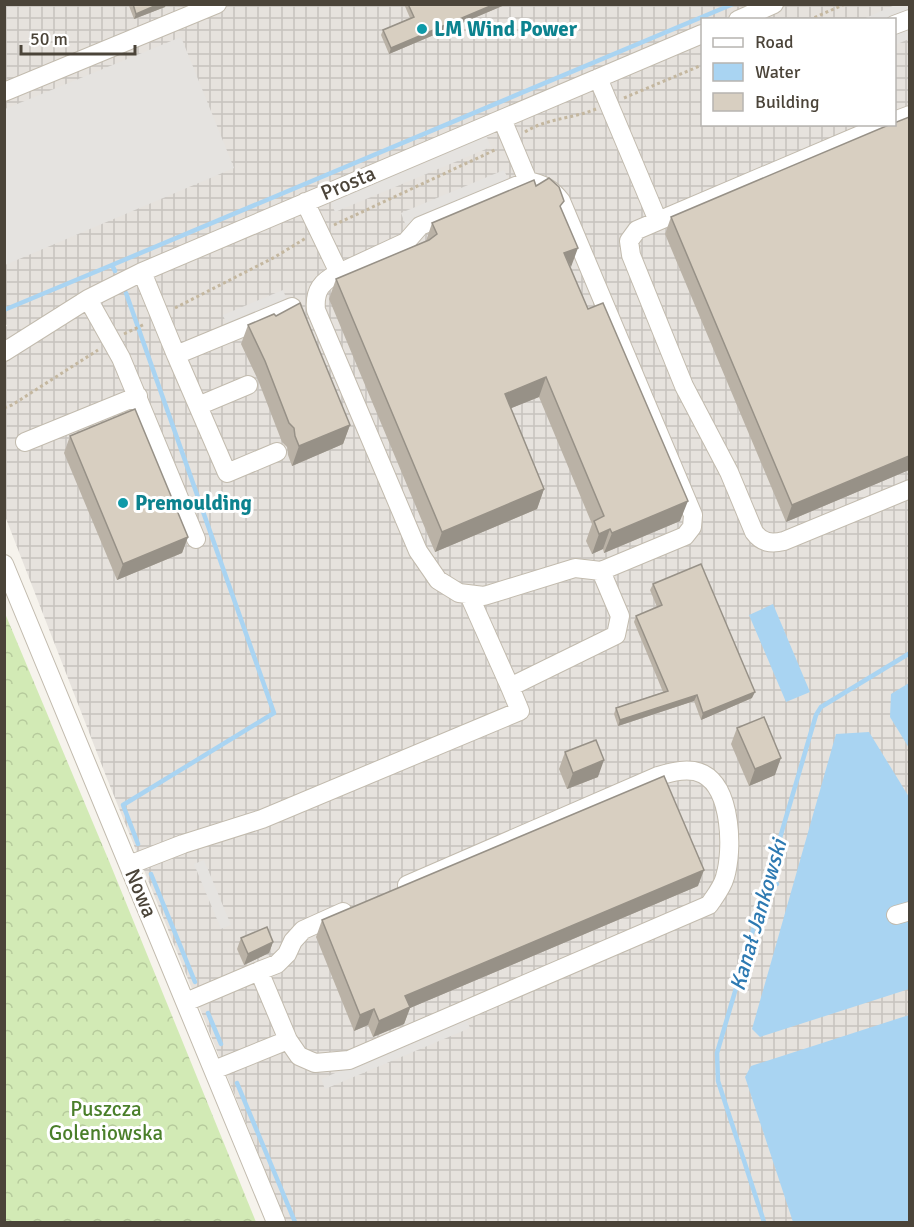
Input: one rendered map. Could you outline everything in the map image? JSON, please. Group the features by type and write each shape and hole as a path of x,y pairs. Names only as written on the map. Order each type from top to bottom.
{"street":[{"path":"4,92 217,4"},
{"path":"742,18 774,4"},
{"name":"Prosta","path":"4,352 88,299 142,272 701,34"},
{"path":"598,78 658,221"},
{"path":"502,119 528,181"},
{"path":"881,126 638,230 629,241 631,255 684,386 729,472 758,537 774,543 784,541 909,489"},
{"path":"528,181 539,183 552,190 561,201 693,514 692,527 685,536 601,571 575,568 484,596 459,593 438,580 418,551 316,310 315,299 319,287 339,273 406,242 420,226 528,181"},
{"path":"305,202 339,273"},
{"path":"142,272 227,473 277,452"},
{"path":"88,299 138,396 196,539"},
{"path":"176,355 292,307"},
{"path":"198,406 248,385"},
{"path":"25,442 138,396"},
{"name":"Nowa","path":"4,564 276,1222"},
{"path":"510,687 616,635 621,616 601,571"},
{"path":"129,865 183,844 262,819 520,711 469,595"},
{"path":"259,971 288,1040 299,1056 315,1063 349,1060 709,905 725,878 728,861 730,845 725,807 716,786 705,775 694,771 678,771 658,776 389,893"},
{"path":"186,1002 277,964 287,954 293,941 303,930 356,907"},
{"path":"214,1070 288,1040"}],"path":[{"path":"814,18 845,4"},
{"path":"4,408 111,341 275,257 319,231 511,141 534,126 589,112 701,64"}],"shaded area":[{"path":"5,5 909,5 909,1222 286,1222 106,776 5,516 4,327 7,326 4,321"},
{"path":"895,5 909,5 909,39 896,45 896,18 866,18"},
{"path":"181,37 234,168 5,265 5,109"},
{"path":"486,135 491,147 335,212 330,200"},
{"path":"504,170 512,188 408,231 401,213"},
{"path":"283,290 290,308 230,333 223,315"},
{"path":"204,860 231,925 221,929 194,864"},
{"path":"466,1018 470,1028 325,1089 321,1079"}],"green space":[{"name":"Puszcza Goleniowska","path":"4,611 109,861 256,1222 5,1222"}],"water":[{"path":"773,604 810,692 786,702 749,615"},
{"path":"909,683 909,748 890,717 891,694"},
{"path":"869,732 909,797 909,989 760,1037 752,1029 836,734"},
{"path":"909,1015 909,1222 793,1222 745,1077 751,1066"}],"building":[{"path":"133,4 159,4 136,14"},
{"name":"LM Wind Power","path":"408,4 495,4 391,48 383,30 414,17"},
{"path":"909,117 909,456 792,505 671,217 886,126 896,126 896,122"},
{"path":"549,178 559,187 564,201 560,206 578,248 564,253 588,309 603,303 688,501 612,533 610,529 599,534 594,521 604,516 546,377 505,394 544,489 442,532 336,279 429,240 437,234 432,223 534,180 536,186"},
{"path":"300,303 350,425 299,446 294,428 289,423 248,325 274,314 276,316"},
{"name":"Premoulding","path":"135,409 188,537 123,564 70,436"},
{"path":"701,564 755,692 703,713 697,695 620,720 616,708 668,691 636,616 662,605 653,584"},
{"path":"764,717 781,758 755,769 737,728"},
{"path":"596,740 604,760 573,773 565,752"},
{"path":"664,776 704,870 405,996 410,1007 379,1021 374,1009 360,1015 322,920"},
{"path":"267,927 273,942 248,954 241,938"}],"waterway":[{"path":"112,265 733,4"},
{"path":"4,310 112,265 115,271"},
{"path":"126,293 274,713 123,805 138,844"},
{"name":"Kanał Jankowski","path":"764,1222 718,1081 717,1053 816,715 821,707 910,653"},
{"path":"151,874 195,982"},
{"path":"768,882 777,884"},
{"path":"208,1013 221,1044"},
{"path":"237,1083 295,1222"}],"place":[{"name":"LM Wind Power","path":"422,29"},
{"name":"Premoulding","path":"123,503"}]}
